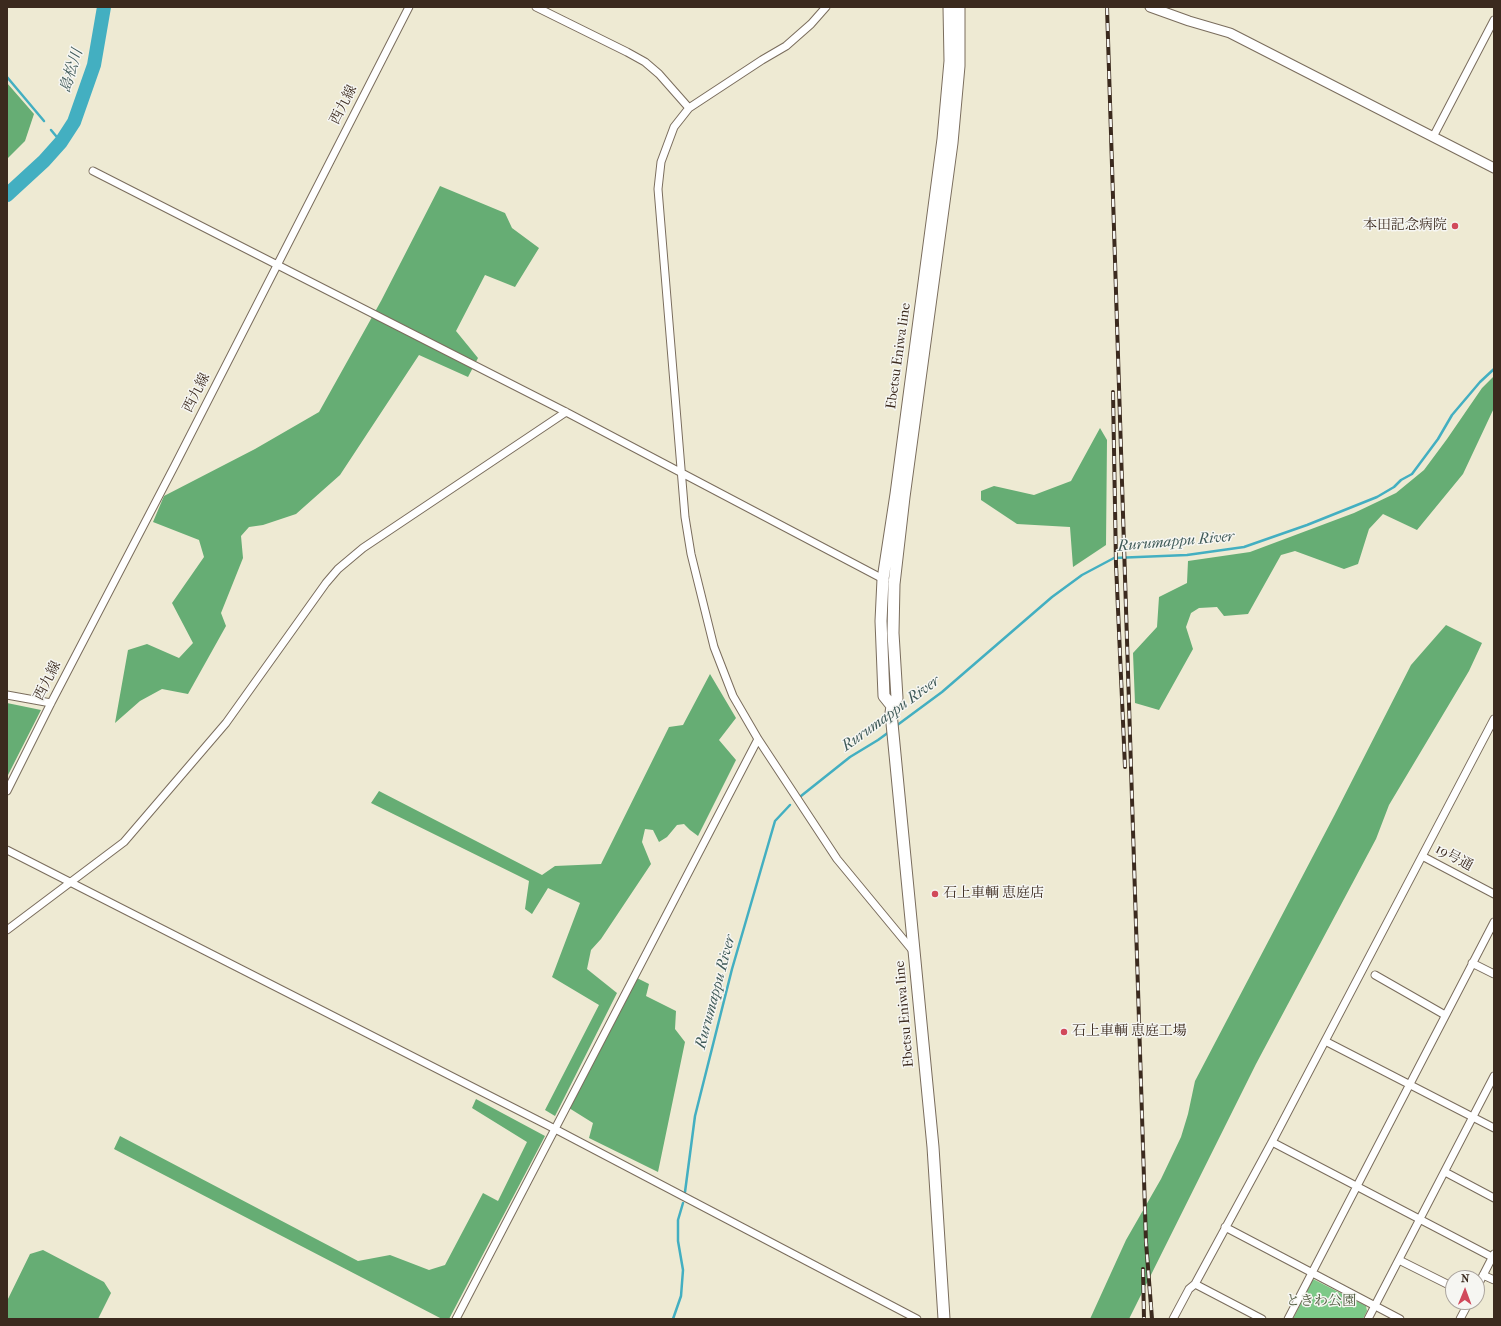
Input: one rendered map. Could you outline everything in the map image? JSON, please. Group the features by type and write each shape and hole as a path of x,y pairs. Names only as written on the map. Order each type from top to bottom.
{"main road":[{"name":"Ebetsu Eniwa line","path":"944,1319 933,1147 891,710 884,696 881,621 883,579 896,494 943,139 950,61 949,7"},
{"name":"Ebetsu Eniwa line","path":"891,710 897,698 893,633 894,584 905,490 952,143 959,66 959,7"}],"street":[{"name":"西九線","path":"7,791 409,7"},
{"path":"536,7 628,52 645,62 659,74 689,108"},
{"path":"826,7 811,24 786,46 689,108 674,127 660,162 658,189 685,517 691,554 714,647 733,696 758,739 837,859 914,952"},
{"path":"1150,7 1189,21 1230,33 1494,168"},
{"path":"1433,137 1494,20"},
{"path":"93,171 566,412 894,584"},
{"path":"7,930 124,842 221,729 326,583 338,569 363,548 566,412"},
{"path":"7,695 51,703"},
{"path":"1173,1319 1189,1289 1195,1284 1272,1142 1494,719"},
{"path":"456,1319 758,739"},
{"path":"7,850 555,1129 917,1319"},
{"name":"19号通","path":"1422,856 1494,894"},
{"path":"1288,1319 1494,922"},
{"path":"1472,963 1494,974"},
{"path":"1375,975 1446,1015"},
{"path":"1325,1041 1494,1128"},
{"path":"1368,1319 1494,1076"},
{"path":"1272,1142 1420,1220 1493,1255 1485,1271"},
{"path":"1444,1172 1494,1198"},
{"path":"1225,1227 1400,1319"},
{"path":"1399,1260 1445,1283"},
{"path":"1195,1284 1262,1319"},
{"path":"1460,1319 1465,1310"}],"green space":[{"path":"7,83 34,114 25,141 7,159"},
{"path":"440,186 505,213 512,228 539,248 515,287 485,275 456,331 478,358 468,377 419,355 340,475 296,514 263,525 249,527 241,536 243,558 221,613 226,626 188,694 162,689 140,701 115,723 128,650 147,644 179,658 193,643 172,603 204,557 199,540 153,522 164,496 255,449 319,412 381,301"},
{"path":"1494,376 1494,408 1463,474 1417,530 1383,514 1369,529 1358,564 1344,569 1295,551 1281,555 1248,614 1224,616 1217,607 1199,608 1191,613 1186,627 1193,649 1159,710 1135,703 1133,653 1157,627 1159,597 1187,583 1188,561 1250,552 1354,513 1396,493 1424,470 1482,388"},
{"path":"1100,428 1107,440 1106,545 1073,567 1070,527 1017,524 981,500 981,491 994,486 1034,495 1071,481"},
{"path":"1446,625 1482,643 1469,671 1389,805 1376,839 1256,1064 1129,1319 1090,1319 1126,1240 1161,1179 1181,1137 1188,1114 1195,1081 1334,816 1411,665"},
{"path":"710,674 736,718 719,740 736,760 698,836 684,824 677,825 667,837 659,842 653,830 645,829 642,842 651,864 601,939 591,950 587,969 617,993 555,1116 545,1110 599,1005 552,977 580,903 548,888 532,914 525,909 529,881 371,803 379,791 542,875 555,866 601,864 669,727 683,725"},
{"path":"7,703 41,710 7,777"},
{"path":"637,978 649,984 646,996 676,1011 675,1029 685,1042 658,1172 589,1138 593,1123 569,1108"},
{"path":"476,1099 545,1136 449,1319 442,1319 114,1149 120,1136 358,1261 390,1255 429,1270 445,1265 483,1193 498,1201 527,1142 472,1108"},
{"path":"43,1250 104,1282 111,1293 98,1319 7,1319 7,1301 30,1254"},
{"name":"ときわ公園","path":"1313,1279 1366,1306 1367,1311 1363,1319 1293,1319"}],"waterway":[{"name":"島松川","path":"7,195 44,161 61,142 74,122 94,65 104,7"},
{"path":"7,77 44,121"},
{"path":"51,130 61,142"},
{"name":"Rurumappu River","path":"896,726 942,692 1052,597 1082,575 1114,558 1187,555 1244,547 1307,525 1377,497 1394,487 1401,480 1412,474 1438,439 1452,415 1480,382 1494,369"},
{"name":"Rurumappu River","path":"801,796 850,757 889,732"},
{"name":"Rurumappu River","path":"685,1192 695,1116 732,969 775,821 790,805"},
{"name":"Rurumappu River","path":"673,1319 681,1296 683,1270 678,1241 678,1220 683,1203"}],"railway":[{"path":"1107,7 1146,1242 1152,1319"},
{"path":"1113,392 1116,564 1125,767"},
{"path":"1143,1269 1144,1319"}],"place":[{"name":"本田記念病院","path":"1455,226"},
{"name":"石上車輌 恵庭店","path":"935,894"},
{"name":"石上車輌 恵庭工場","path":"1064,1032"}]}
